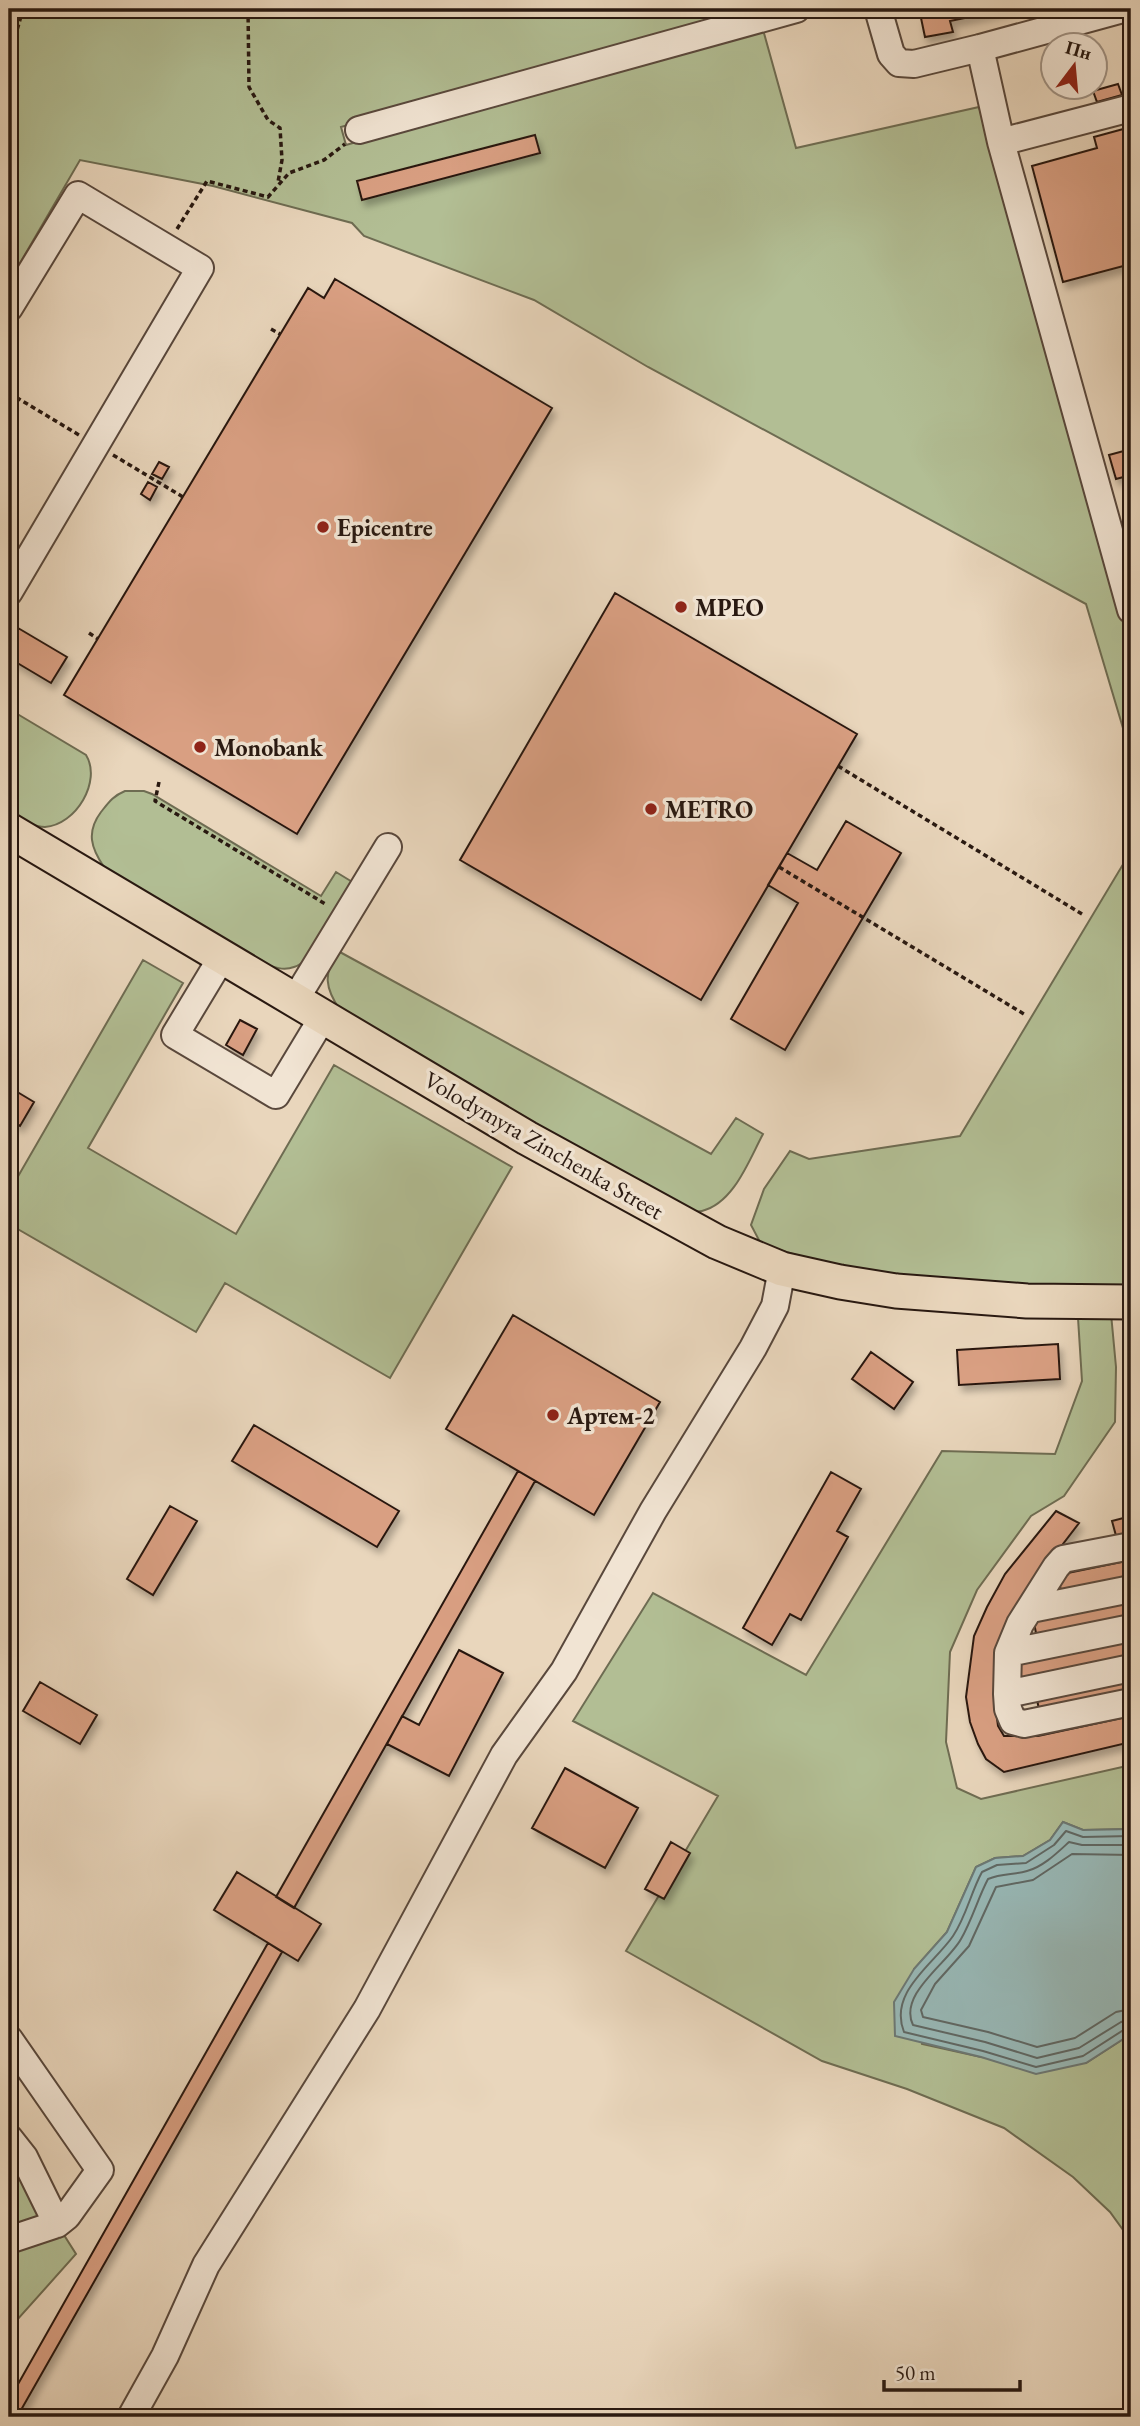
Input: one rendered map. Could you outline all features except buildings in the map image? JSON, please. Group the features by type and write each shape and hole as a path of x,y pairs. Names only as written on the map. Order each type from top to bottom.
{"main road":[{"name":"Volodymyra Zinchenka Street","path":"9,830 527,1138 717,1242 782,1269 896,1291 1027,1301 1131,1302"}],"lane":[{"path":"359,131 796,9"},
{"path":"878,9 891,54 899,63 914,64 1123,9"},
{"path":"980,48 1001,142 1131,610"},
{"path":"1001,142 1131,108"},
{"path":"9,308 78,195 201,268 9,592"},
{"path":"295,1000 388,847"},
{"path":"222,957 175,1035 276,1095 323,1017"},
{"path":"131,2417 164,2356 206,2265 367,2008 505,1755 564,1671 653,1511 752,1348 775,1306 782,1269"},
{"path":"1131,1545 1063,1559 1056,1567 1020,1624 1008,1653 1007,1709 1013,1721 1024,1724 1131,1702"},
{"path":"1031,1609 1131,1589"},
{"path":"1008,1653 1131,1628"},
{"path":"1007,1694 1131,1668"},
{"path":"9,2039 100,2170 67,2216 57,2224 9,2240"},
{"path":"9,2138 24,2157 57,2224"}],"path":[{"path":"9,44 16,34 23,9"},
{"path":"248,9 248,87 268,120 280,128 282,160 277,184"},
{"path":"166,248 207,181 268,197 289,173 311,166 337,152 359,131"},
{"path":"271,329 280,334"},
{"path":"89,633 98,639"},
{"path":"838,766 1082,914"},
{"path":"159,782 155,802 346,916"},
{"path":"779,867 1024,1014"}],"green space":[{"path":"9,9 763,9 341,127 346,145 762,26 796,148 979,107 1131,647 1131,755 1086,604 648,367 534,300 364,236 352,223 213,186 80,160 9,282"},
{"path":"9,709 86,755 91,777 88,789 76,810 67,819 45,827 26,821 9,811"},
{"path":"125,791 152,794 321,896 336,872 354,883 328,930 311,954 303,962 286,969 262,963 104,867 93,847 93,826 109,802"},
{"path":"1131,851 1131,1293 898,1279 799,1256 761,1244 751,1225 764,1189 790,1151 809,1159 960,1136"},
{"path":"338,951 711,1154 736,1118 763,1134 746,1168 723,1199 702,1211 686,1211 478,1097 340,1010 331,995 328,981 330,967"},
{"path":"143,960 183,983 88,1148 236,1234 334,1065 512,1167 390,1378 225,1283 196,1332 9,1224 9,1192"},
{"path":"1077,1302 1110,1303 1116,1367 1115,1422 1064,1496 1031,1516 977,1590 950,1652 946,1742 957,1788 981,1799 1131,1765 1131,1829 1083,1830 1063,1822 1050,1840 1023,1856 995,1858 976,1867 947,1932 914,1969 922,2044 981,2057 1086,2063 1131,2034 1131,2241 1110,2212 1073,2177 1004,2128 907,2089 822,2061 626,1951 718,1796 573,1721 653,1593 806,1675 942,1451 1055,1454 1082,1381"},
{"path":"9,2138 76,2254 9,2329"}],"water":[{"path":"1063,1822 1083,1830 1131,1829 1131,2034 1086,2063 1036,2074 981,2057 895,2036 894,2002 914,1969 947,1932 976,1867 995,1858 1023,1856 1050,1840"}],"place":[{"name":"Epicentre","path":"323,527"},
{"name":"МРЕО","path":"681,607"},
{"name":"Monobank","path":"200,747"},
{"name":"METRO","path":"651,809"},
{"name":"Артем-2","path":"553,1415"}]}
